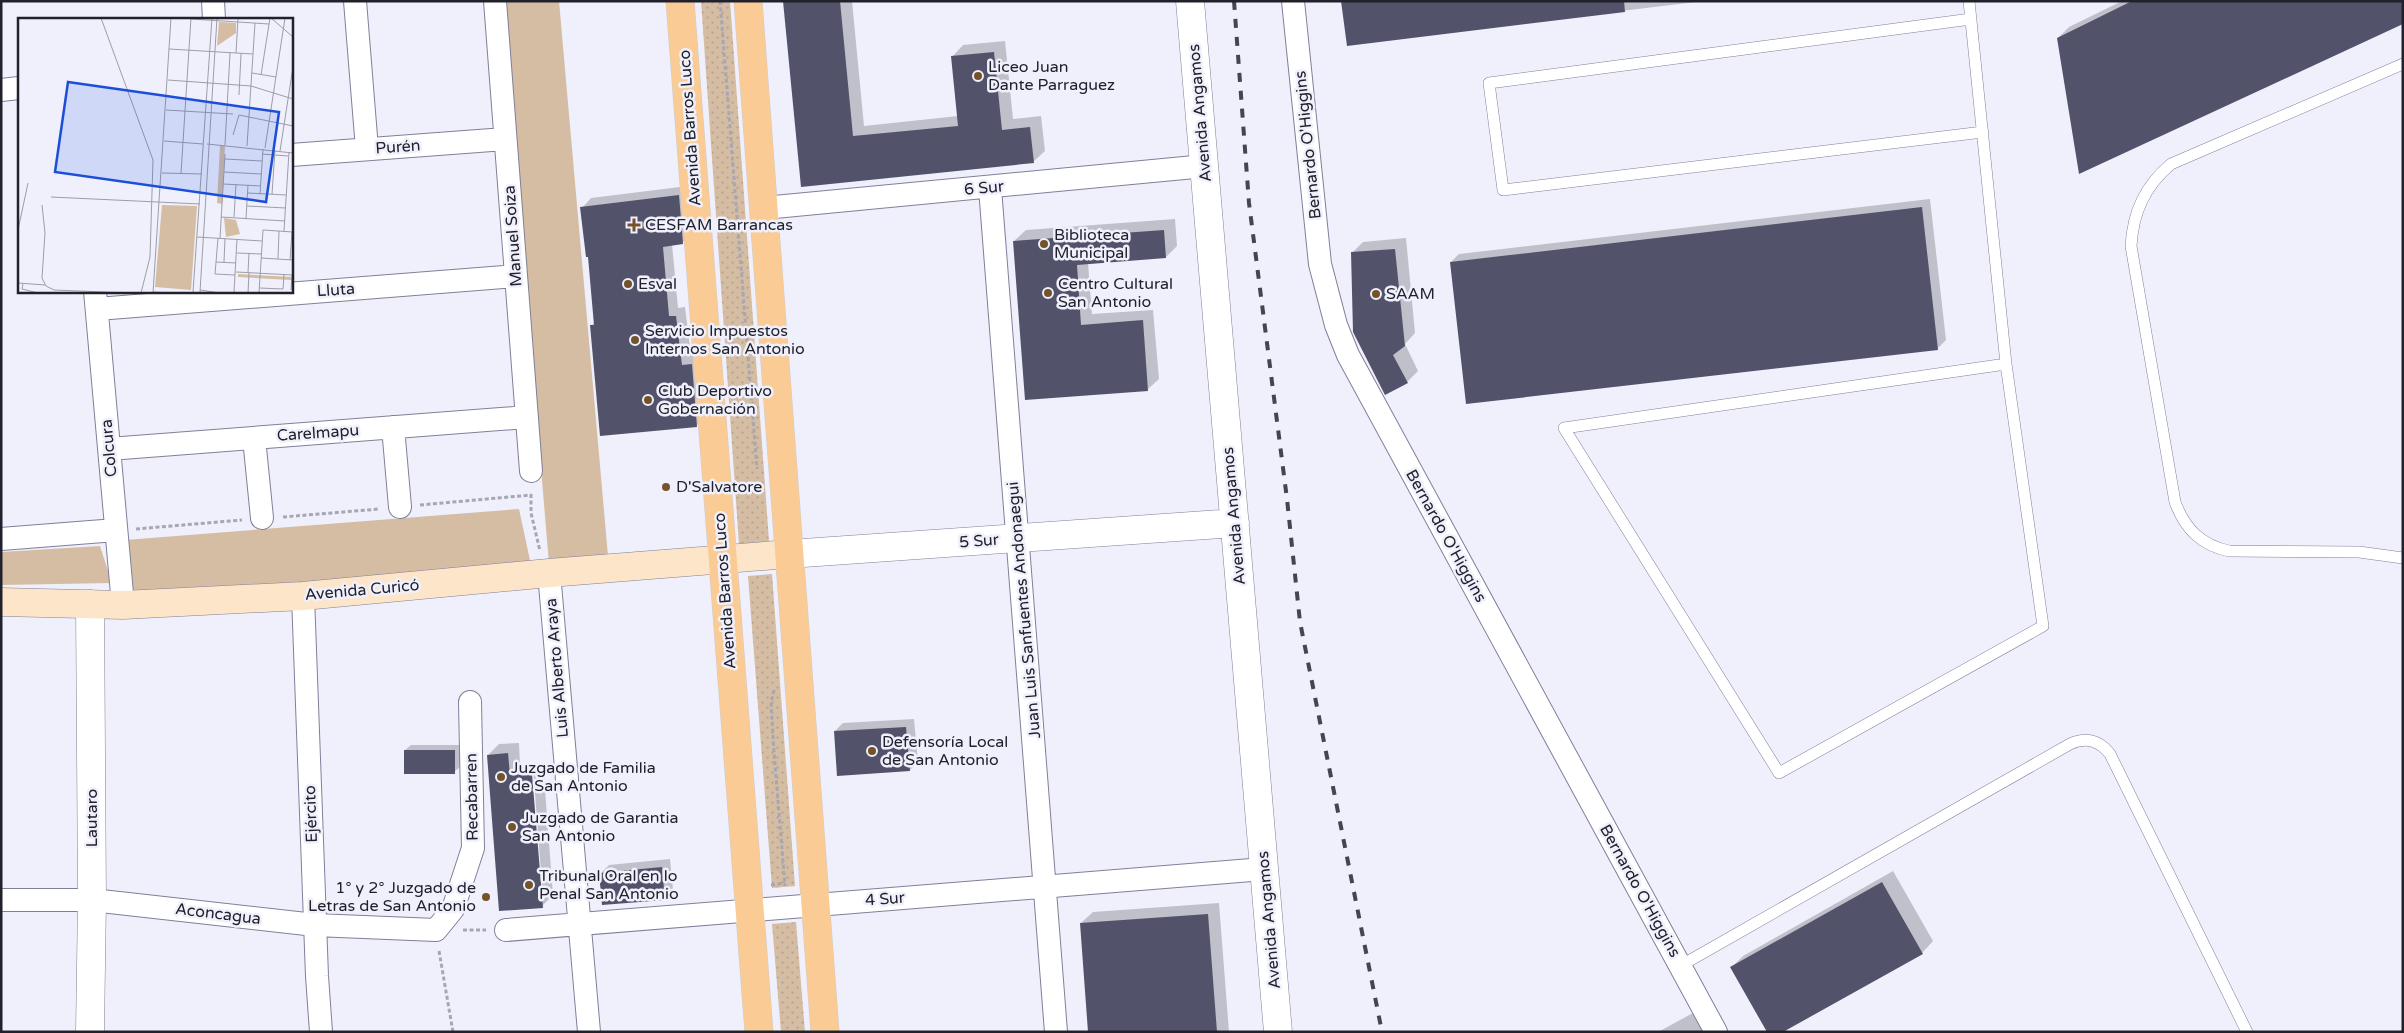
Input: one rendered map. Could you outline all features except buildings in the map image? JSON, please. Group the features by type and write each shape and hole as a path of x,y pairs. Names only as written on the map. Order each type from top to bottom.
{"main road":[{"name":"Avenida Barros Luco","path":"680,1 759,1032"},
{"path":"748,1 826,1032"},
{"name":"5 Sur","path":"723,560 790,554"},
{"name":"Avenida Curicó","path":"1,602 122,605 304,596 549,573 723,560"}],"street":[{"path":"213,1 214,18"},
{"path":"355,1 367,149"},
{"name":"Manuel Soiza","path":"494,1 531,471"},
{"name":"Avenida Angamos","path":"1190,1 1278,1032"},
{"name":"Bernardo O'Higgins","path":"1293,1 1320,264 1329,302 1345,348 1716,1032"},
{"path":"1,90 18,88"},
{"name":"Purén","path":"292,155 505,139"},
{"name":"6 Sur","path":"764,208 990,188 1204,166"},
{"name":"Juan Luis Sanfuentes Andonaegui","path":"990,188 1056,1032"},
{"name":"Lluta","path":"292,289 516,276"},
{"name":"Lluta","path":"96,300 236,292"},
{"name":"Colcura","path":"96,300 122,605"},
{"name":"Carelmapu","path":"109,449 527,417"},
{"path":"393,428 400,507"},
{"path":"254,438 262,518"},
{"name":"5 Sur","path":"790,554 1235,523"},
{"path":"1,539 116,530"},
{"name":"Luis Alberto Araya","path":"549,573 588,1032"},
{"name":"Ejército","path":"304,596 315,925 321,1032"},
{"name":"Lautaro","path":"90,604 92,900 90,1032"},
{"name":"Recabarren","path":"436,930 453,909 473,848 470,702"},
{"name":"4 Sur","path":"506,930 580,922 1264,869"},
{"name":"Aconcagua","path":"1,900 92,900 315,925 436,930"}],"lane":[{"path":"1970,1 2006,364 2043,626 1779,773 1564,428 2006,364"},
{"path":"1971,19 1489,83 1503,190 1983,132"},
{"path":"2403,64 2172,164 2158,175 2139,203 2133,224 2131,246 2175,502 2179,514 2190,530 2205,543 2229,552 2359,552 2403,558"},
{"path":"1680,966 2070,744 2093,740 2100,743 2110,754 2247,1032"}],"path":[{"path":"720,1 757,473"},
{"path":"116,530 531,496"},
{"path":"531,513 542,557 549,573"},
{"path":"775,688 771,703 787,906"},
{"path":"453,1032 436,930 506,930"}],"shaded area":[{"path":"502,1 559,1 608,556 549,564"},
{"path":"701,1 730,1 769,541 739,544"},
{"path":"519,509 531,565 280,588 130,591 125,540"},
{"path":"100,546 112,583 1,585 1,552"},
{"path":"772,574 795,886 772,888 748,576"},
{"path":"796,922 805,1032 781,1032 772,924"}],"railway":[{"path":"1234,1 1249,203 1287,499 1300,622 1382,1032"}],"place":[{"name":"Liceo Juan Dante Parraguez","path":"978,76"},
{"name":"CESFAM Barrancas","path":"634,225"},
{"name":"Biblioteca Municipal","path":"1044,244"},
{"name":"Esval","path":"628,284"},
{"name":"Centro Cultural San Antonio","path":"1048,293"},
{"name":"SAAM","path":"1376,294"},
{"name":"Servicio Impuestos Internos San Antonio","path":"635,340"},
{"name":"Club Deportivo Gobernación","path":"648,400"},
{"name":"D'Salvatore","path":"666,487"},
{"name":"Defensoría Local de San Antonio","path":"872,751"},
{"name":"Juzgado de Familia de San Antonio","path":"501,777"},
{"name":"Juzgado de Garantia San Antonio","path":"512,827"},
{"name":"Tribunal Oral en lo Penal San Antonio","path":"529,885"},
{"name":"1° y 2° Juzgado de Letras de San Antonio","path":"486,897"}]}
